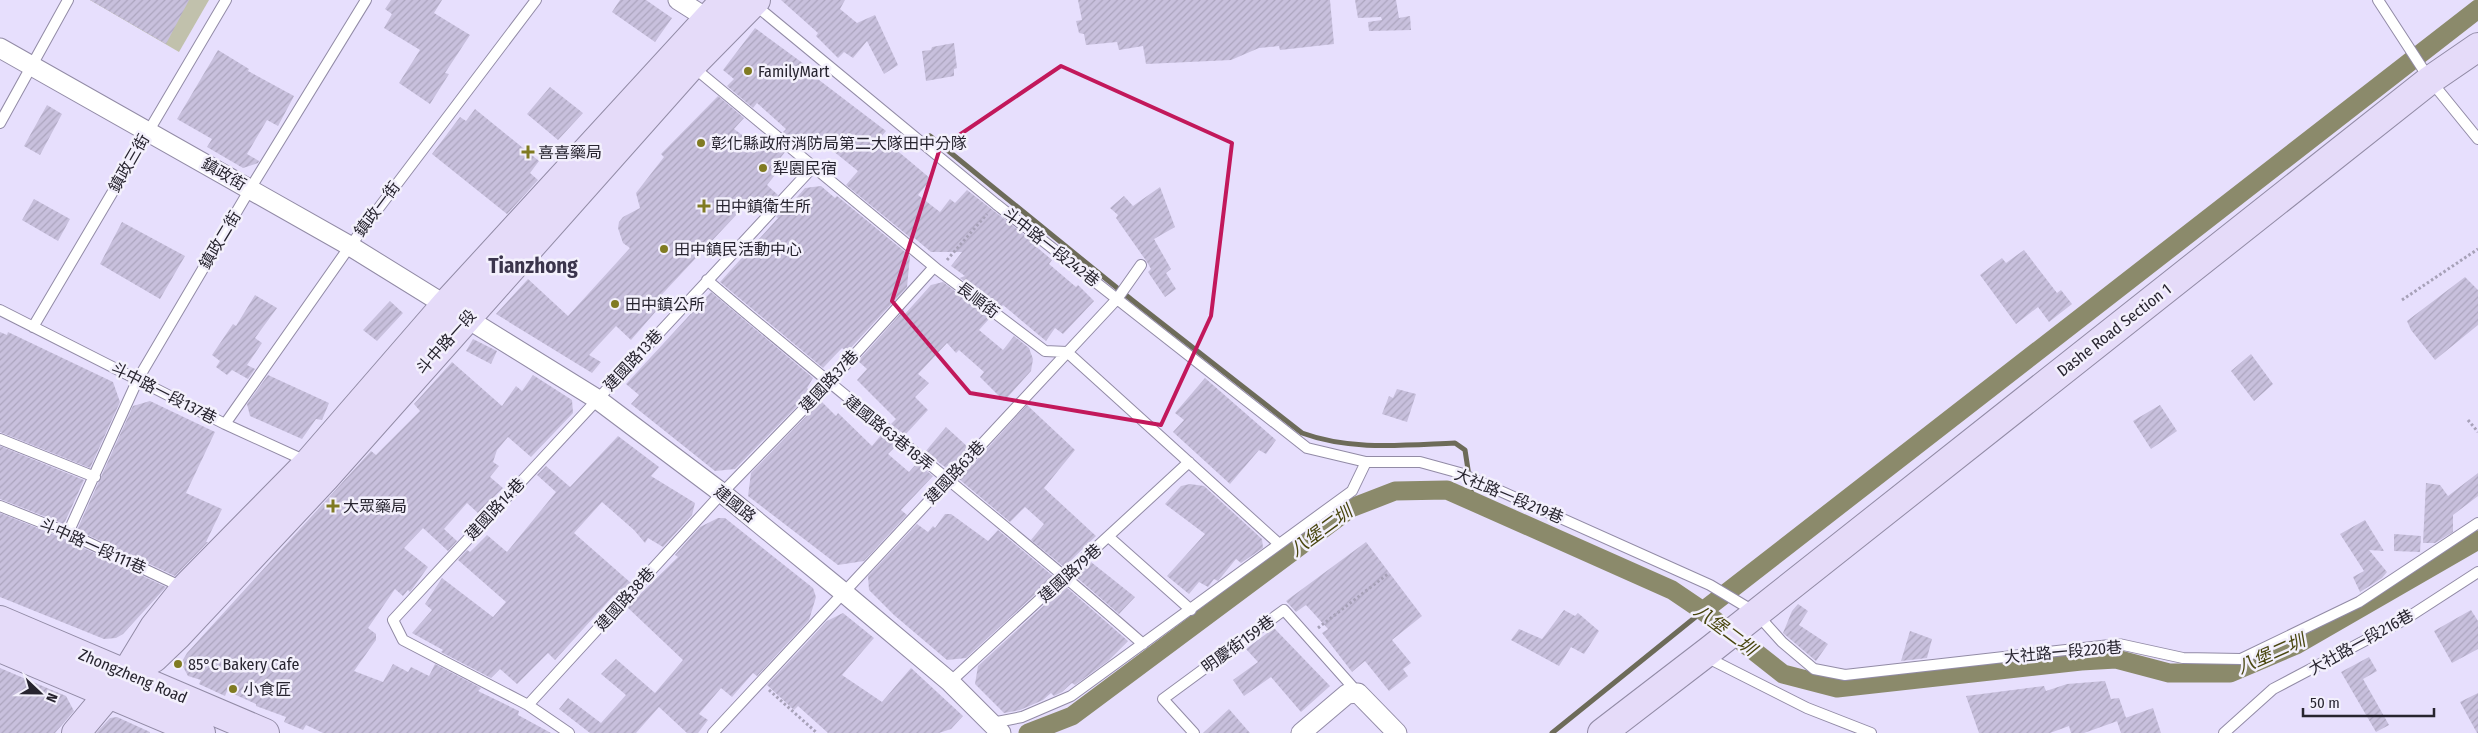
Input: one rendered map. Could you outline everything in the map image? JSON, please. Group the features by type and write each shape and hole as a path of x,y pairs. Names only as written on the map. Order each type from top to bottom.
{"main road":[{"name":"斗中路一段","path":"126,673 154,658 166,647 317,470 719,18 754,1"},
{"name":"Dashe Road Section 1","path":"1706,653 2430,80 2478,47"},
{"name":"斗中路一段","path":"76,733 126,673 154,627 185,588 317,470"},
{"name":"Zhongzheng Road","path":"0,620 265,733"},
{"name":"Zhongzheng Road","path":"0,648 201,733"},
{"path":"1602,733 1706,653"}],"street":[{"path":"678,0 719,18"},
{"name":"鎮政街","path":"0,48 148,130 350,246 457,311"},
{"name":"建國路","path":"457,311 597,399 722,493 950,682 996,728"},
{"path":"1301,733 1347,694 1358,693 1397,733"}],"lane":[{"path":"0,123 68,0"},
{"name":"鎮政三街","path":"33,327 226,0"},
{"name":"鎮政二街","path":"68,533 138,379 250,189 366,0"},
{"name":"鎮政一街","path":"225,424 350,246 536,0"},
{"path":"2378,0 2430,80 2478,138"},
{"name":"斗中路一段242巷","path":"754,1 996,204 1307,448 1366,462"},
{"name":"長順街","path":"684,59 936,269 1045,351 1067,352"},
{"name":"建國路13巷","path":"597,399 813,167"},
{"name":"建國路63巷","path":"713,733 1117,299 1141,265"},
{"name":"建國路37巷","path":"722,493 936,269"},
{"name":"建國路63巷18弄","path":"707,280 828,384 1066,576 1143,644"},
{"name":"斗中路一段137巷","path":"0,310 317,470"},
{"path":"1067,352 1278,543"},
{"name":"建國路14巷","path":"528,705 403,640 393,620 597,399"},
{"path":"0,439 94,477"},
{"name":"建國路79巷","path":"950,682 1110,538 1189,462"},
{"path":"996,728 1071,696 1191,610 1278,543 1352,491 1366,462"},
{"name":"大社路一段219巷","path":"1366,462 1420,462 1460,474 1710,585 1754,614"},
{"name":"建國路38巷","path":"528,705 722,493"},
{"name":"斗中路一段111巷","path":"0,506 68,533 185,588"},
{"name":"大社路一段220巷","path":"1754,614 1782,642 1814,669 1845,675 2119,644 2183,658 2241,659 2359,602 2418,565 2478,523"},
{"path":"1110,538 1191,610"},
{"name":"大社路一段216巷","path":"2224,733 2273,689 2404,620 2478,572"},
{"name":"明慶街159巷","path":"1194,733 1163,699 1284,610 1358,693"},
{"path":"1706,653 1808,708 1871,733"},
{"path":"528,705 568,733"}],"path":[{"path":"936,269 996,204"},
{"path":"2402,300 2478,249"},
{"path":"2468,420 2478,432"},
{"path":"1308,636 1389,573"},
{"path":"760,682 817,733"}],"highlighted area":[{"path":"1061,66 1232,143 1211,316 1161,425 970,393 892,301 940,148"}],"green space":[{"path":"90,0 209,0 179,52"}],"building":[{"path":"90,0 189,0 166,44"},
{"path":"391,0 442,0 434,13 470,35 445,73 449,74 430,104 399,83 420,50 384,28 392,14 385,9"},
{"path":"620,0 646,0 672,18 655,42 612,12"},
{"path":"781,0 845,0 840,9 857,23 875,15 898,65 884,74 867,41 853,58 844,52 838,58 816,36 818,33"},
{"path":"1078,0 1330,0 1334,44 1280,50 1279,46 1259,48 1231,60 1146,64 1143,46 1119,50 1117,42 1086,45 1084,34 1079,33 1076,21 1082,20"},
{"path":"1355,0 1396,0 1399,18 1410,16 1411,30 1369,31 1368,22 1382,20 1381,17 1358,18"},
{"path":"755,28 804,64 802,67 886,131 881,137 931,179 918,195 940,212 950,199 955,203 967,190 1035,243 1033,244 1052,260 1049,264 1076,287 1078,285 1094,301 1063,334 1055,328 1046,341 1003,305 1000,308 960,278 965,276 951,266 962,252 931,252 912,236 912,239 846,185 858,171 812,134 804,145 797,139 794,142 783,132 786,129 757,103 753,108 727,86 734,79 723,70"},
{"path":"954,43 957,68 954,69 954,76 926,81 922,51"},
{"path":"218,50 249,69 248,71 294,96 278,126 267,120 247,154 259,161 258,163 243,168 207,147 212,139 177,119"},
{"path":"550,87 583,113 558,140 527,114"},
{"path":"718,96 744,118 734,129 760,148 762,147 767,151 774,143 785,152 778,161 783,165 767,185 778,195 765,209 751,199 652,305 657,310 631,340 616,326 589,355 601,362 592,373 496,314 528,279 568,316 630,248 623,243 618,228 619,222 623,217 640,208 636,193 664,157 661,154"},
{"path":"47,105 62,114 40,155 24,146"},
{"path":"475,109 539,161 530,173 538,180 507,214 432,154 460,117 466,121"},
{"path":"821,186 835,198 837,196 910,256 907,287 847,352 842,348 823,368 720,282 778,218 776,217 788,204 790,205 805,188"},
{"path":"1160,187 1175,227 1154,239 1171,269 1166,273 1176,289 1165,297 1148,272 1151,269 1147,262 1116,218 1118,215 1110,208 1124,196 1133,206"},
{"path":"34,199 70,219 58,241 22,220"},
{"path":"122,222 185,256 160,299 100,264"},
{"path":"2024,250 2057,293 2061,290 2072,304 2049,322 2038,307 2016,324 1980,275 2002,258 2006,263"},
{"path":"2465,277 2478,290 2478,325 2435,360 2411,330 2407,321"},
{"path":"943,282 990,318 979,330 1003,350 1014,336 1029,348 1033,359 1031,371 1004,401 980,377 984,372 959,350 956,353 947,343 918,374 929,383 915,397 928,410 905,435 891,424 896,419 857,380 867,369 858,361 904,310 904,315 931,285"},
{"path":"711,292 813,378 807,388 811,392 735,469 715,471 631,404 639,395 626,384"},
{"path":"255,295 277,308 255,338 262,343 247,365 255,369 248,379 232,370 227,375 216,367 220,361 212,355 233,324 236,326"},
{"path":"390,301 403,313 377,341 363,330"},
{"path":"0,332 7,335 8,332 113,382 120,402 90,468 0,432"},
{"path":"473,339 497,351 491,364 466,351"},
{"path":"2251,354 2273,384 2254,401 2231,371"},
{"path":"452,362 502,406 516,386 522,391 533,375 572,400 573,413 531,457 508,437 497,450 493,462 499,466 490,477 503,488 478,513 467,503 444,529 457,541 448,551 423,528 404,548 428,567 410,592 408,590 403,596 395,589 368,628 376,634 376,640 354,671 383,682 393,664 408,672 411,667 429,676 435,664 481,688 478,691 519,711 518,715 551,733 323,733 306,725 303,730 284,722 286,717 256,706 256,704 227,691 225,696 199,684 201,680 188,676 181,663 187,653 371,451 376,455 420,411 414,404"},
{"path":"268,375 329,403 322,420 316,419 302,439 250,416 247,404"},
{"path":"1205,378 1276,440 1266,454 1259,450 1230,484 1173,432 1184,420 1175,413"},
{"path":"1397,389 1416,394 1407,422 1382,414 1389,396 1393,398"},
{"path":"150,401 215,432 186,493 222,509 206,542 208,542 175,576 77,530 133,406"},
{"path":"821,401 836,416 838,413 872,446 882,434 896,446 888,454 909,472 917,463 933,476 901,510 907,515 864,561 838,565 748,496 751,473"},
{"path":"1027,405 1075,450 1044,488 1096,536 1064,567 1031,540 1044,524 1025,507 1010,522 959,479"},
{"path":"2160,405 2177,431 2151,449 2133,421"},
{"path":"946,427 969,448 949,470 925,452"},
{"path":"618,436 659,467 651,476 695,503 692,515 663,547 648,538 645,543 634,530 602,502 574,533 631,583 617,598 614,595 555,660 548,653 517,684 500,669 491,678 441,652 443,650 412,633 432,610 425,604 442,578 493,617 506,602 458,560 467,550 470,552 487,535 507,552 556,492 537,475 546,466 570,487"},
{"path":"0,446 84,480 64,524 0,499"},
{"path":"2478,473 2478,496 2453,515 2453,532 2435,543 2423,543 2426,483 2440,485 2448,496"},
{"path":"1190,484 1204,486 1262,539 1263,548 1241,563 1236,559 1218,581 1214,579 1208,587 1199,582 1189,594 1167,576 1205,534 1165,504 1181,486"},
{"path":"0,513 65,539 166,587 123,634 116,638 104,639 0,597"},
{"path":"945,514 951,514 988,541 998,530 1054,577 966,658 947,660 894,615 869,590 868,576 917,524 928,532 933,526 935,528"},
{"path":"718,518 725,518 813,588 816,597 809,620 757,676 753,673 732,697 721,688 699,714 708,720 698,733 687,733 659,707 636,733 590,733 559,709 568,698 601,723 626,695 601,674 616,659 655,693 683,660 627,607 678,557 675,555 700,527"},
{"path":"2365,520 2384,551 2369,550 2387,572 2382,578 2360,592 2353,577 2364,571 2340,534"},
{"path":"2394,534 2421,536 2420,552 2394,551"},
{"path":"1366,542 1422,616 1392,640 1411,663 1403,669 1408,676 1389,691 1365,661 1352,672 1322,633 1328,629 1306,605 1296,612 1286,601"},
{"path":"1091,562 1135,597 1119,614 1075,576"},
{"path":"1065,586 1128,641 1108,661 1075,685 1072,683 1062,692 1054,696 1051,693 1043,700 1020,710 1004,713 975,684 978,666"},
{"path":"1798,604 1808,611 1799,625 1828,644 1816,661 1783,633 1792,611"},
{"path":"1564,610 1575,616 1578,613 1599,631 1584,654 1571,647 1559,666 1511,640 1519,629 1542,639"},
{"path":"2471,610 2478,621 2478,649 2452,663 2434,631"},
{"path":"843,613 874,638 842,675 882,702 911,668 963,716 951,729 939,733 828,733 798,706 794,710 767,685 827,621"},
{"path":"1274,628 1330,686 1301,712 1271,677 1244,696 1233,680 1258,662 1246,649"},
{"path":"1910,631 1932,639 1927,658 1901,661"},
{"path":"2369,657 2377,671 2363,679 2389,725 2376,732 2341,672"},
{"path":"0,668 66,696 74,711 55,733 0,733"},
{"path":"2105,681 2111,699 2119,698 2126,718 2084,733 2071,733 2069,726 2050,733 1979,733 1966,696 2044,686 2046,691 2067,684"},
{"path":"2478,693 2478,733 2477,733 2460,702"},
{"path":"2153,708 2161,733 2121,733 2117,721"},
{"path":"1229,709 1250,733 1203,733"},
{"path":"117,717 150,733 96,733 110,718"}],"waterway":[{"path":"1703,611 2478,9"},
{"path":"930,136 1132,300 1302,433 1321,439 1358,445 1455,443 1465,450 1473,502"},
{"name":"八堡二圳","path":"1028,733 1072,716 1351,508 1395,491 1447,490 1672,590 1703,611 1783,674 1837,688 2081,661 2116,659 2169,673 2230,673 2296,645 2478,540"},
{"path":"1552,733 1703,611"}],"place":[{"name":"FamilyMart","path":"748,71"},
{"name":"彰化縣政府消防局第二大隊田中分隊","path":"701,143"},
{"name":"喜喜藥局","path":"528,152"},
{"name":"犁園民宿","path":"763,168"},
{"name":"田中鎮衛生所","path":"704,206"},
{"name":"田中鎮民活動中心","path":"664,249"},
{"name":"田中鎮公所","path":"615,304"},
{"name":"大眾藥局","path":"333,506"},
{"name":"85°C Bakery Cafe","path":"178,664"},
{"name":"小食匠","path":"233,689"}],"district":[{"name":"Tianzhong","path":"533,266"}]}
